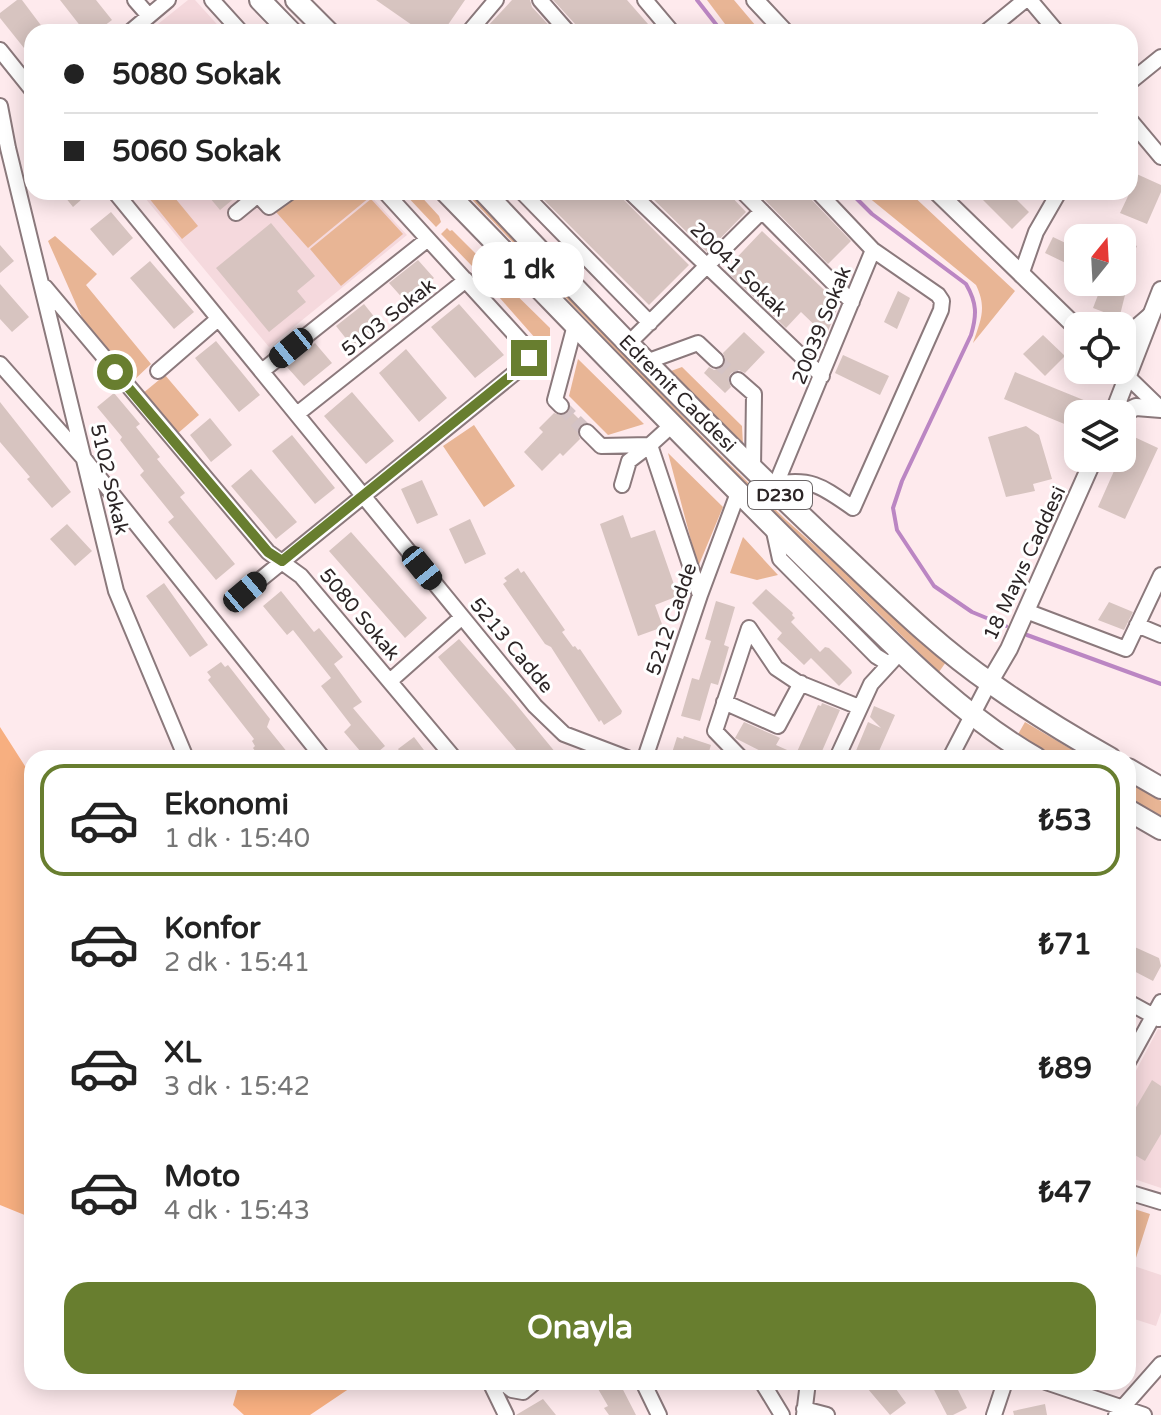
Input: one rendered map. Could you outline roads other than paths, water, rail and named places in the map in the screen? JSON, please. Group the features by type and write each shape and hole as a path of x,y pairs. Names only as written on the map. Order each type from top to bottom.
{"highway":[{"path":"260,0 283,24"},
{"path":"296,0 320,24"},
{"name":"Edremit Caddesi","path":"454,200 773,527 895,658 1025,750"},
{"name":"Edremit Caddesi","path":"492,200 628,344 753,469 775,486 919,626 989,683 1096,750"},
{"path":"1136,774 1161,788"},
{"path":"1136,815 1161,829"}],"main road":[{"path":"755,0 778,24"},
{"path":"945,200 1064,316"},
{"path":"1136,349 1161,290"},
{"path":"1136,407 1161,409"},
{"name":"18 Mayıs Caddesi","path":"989,683 1009,649 1088,472"}],"street":[{"path":"135,0 149,16"},
{"path":"140,24 168,0"},
{"path":"212,0 234,24"},
{"path":"475,24 496,0"},
{"path":"540,0 561,24"},
{"path":"645,0 665,24"},
{"path":"996,24 1028,0 1050,24"},
{"path":"0,50 24,80"},
{"path":"1138,76 1161,57"},
{"name":"5102 Sokak","path":"0,106 4,150 42,283 116,591 183,750"},
{"path":"1138,130 1161,157"},
{"name":"5213 Cadde","path":"122,200 535,706 564,734 606,750"},
{"path":"236,213 252,200"},
{"path":"263,200 269,207 279,200"},
{"path":"245,592 527,363 529,358 529,350 392,200"},
{"path":"530,200 650,323"},
{"name":"20041 Sokak","path":"638,200 822,376"},
{"path":"751,200 852,302"},
{"name":"20039 Sokak","path":"775,486 873,250 826,200"},
{"path":"1021,275 1036,232 1054,200"},
{"path":"628,344 762,211"},
{"path":"262,371 428,239"},
{"path":"775,486 799,480 811,482 853,508 941,310 942,301 938,295 873,250"},
{"name":"5103 Sokak","path":"297,414 466,280"},
{"name":"5080 Sokak","path":"42,283 268,552 301,576 447,750"},
{"path":"1136,326 1152,313"},
{"path":"158,371 218,319"},
{"path":"561,406 555,400 575,325"},
{"path":"646,362 698,343 716,360"},
{"path":"0,364 86,461 317,750"},
{"path":"738,380 754,394 753,469"},
{"path":"1136,384 1161,409"},
{"path":"622,485 629,461 672,425"},
{"path":"587,432 601,446 650,445"},
{"path":"650,445 700,595"},
{"name":"5212 Cadde","path":"648,750 738,493"},
{"path":"1026,611 1126,649 1161,575"},
{"path":"390,681 462,617"},
{"path":"1137,625 1161,635"},
{"path":"733,750 715,731 749,628 776,668 801,683 859,707"},
{"path":"840,750 871,684 895,658"},
{"path":"724,702 778,726 801,683"},
{"path":"954,750 989,683"},
{"path":"1136,1005 1159,1013 1136,1049"},
{"path":"1136,1194 1161,1202"},
{"path":"1119,1410 1161,1364"},
{"path":"494,1390 506,1415"},
{"path":"647,1390 659,1415"},
{"path":"767,1390 782,1415"},
{"path":"807,1390 804,1412 827,1415"},
{"path":"994,1415 1002,1390"},
{"path":"1067,1390 1119,1410 1144,1415"}],"waterway":[{"path":"697,0 716,24"},
{"path":"858,200 872,214 966,284 972,297 975,315 971,335 902,481 893,508 897,530 934,586 972,612 1006,626"},
{"path":"1027,635 1161,684"}],"tunnel":[{"path":"716,360 738,380"},
{"path":"561,406 587,432"}]}
